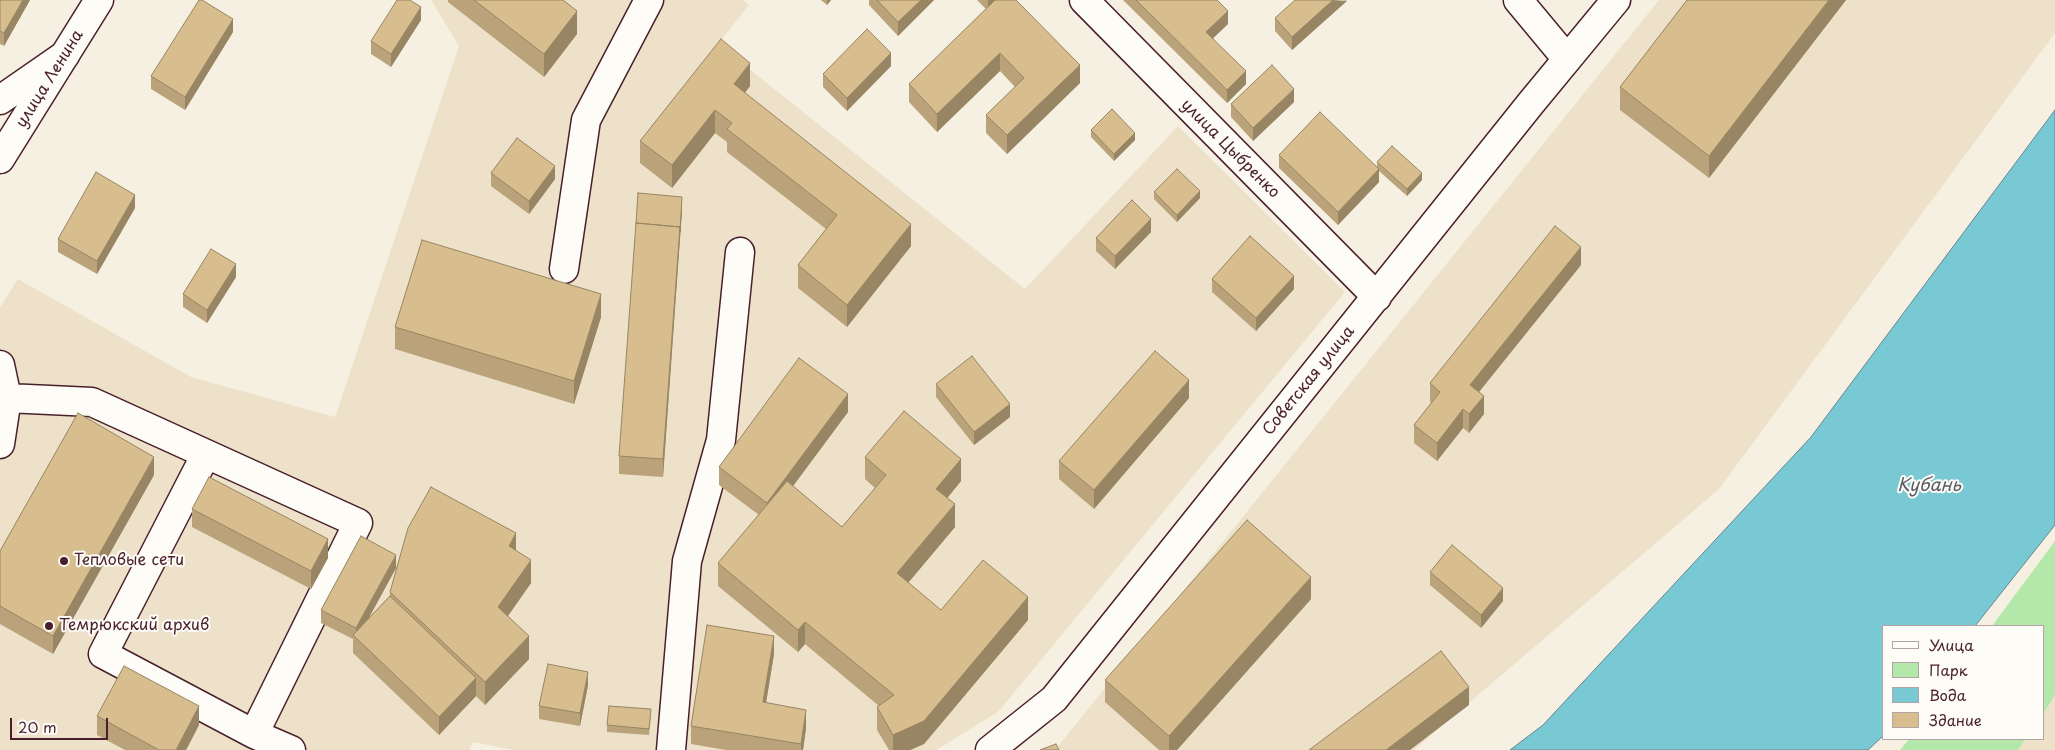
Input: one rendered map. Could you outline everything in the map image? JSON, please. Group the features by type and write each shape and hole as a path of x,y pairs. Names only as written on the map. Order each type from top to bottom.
{"street":[{"name":"улица Ленина","path":"0,159 99,0"},
{"path":"564,269 586,120 649,0"},
{"name":"улица Цыбренко","path":"1084,0 1377,297"},
{"path":"1518,0 1567,59"},
{"name":"Советская улица","path":"990,750 1054,699 1616,0"},
{"path":"0,100 65,55"},
{"path":"671,750 687,561 720,440 740,252"},
{"path":"0,365 7,398 0,444"},
{"path":"7,398 92,402 358,522 254,734"},
{"path":"206,454 103,654 254,734 291,750"}],"shaded area":[{"path":"431,0 743,0 749,5 718,44 1025,289 1178,126 1345,292 998,712 936,750 513,750 473,742 469,750 0,750 0,307 18,279 191,377 335,417 459,46"},
{"path":"1659,0 2055,0 2055,33 1719,489 1414,750 1055,750"},
{"path":"2055,608 2055,750 2004,750 1999,740 2045,740 2045,625"}],"green space":[{"path":"2055,541 2055,695 2045,710 2045,625 1993,625"},
{"path":"1908,740 2024,740 2018,750 1900,750"}],"water":[{"name":"Кубань","path":"2055,110 2055,525 1976,625 1882,625 1882,737 1868,750 1510,750 1543,725 1811,437"}],"building":[{"path":"0,0 23,0 4,33 0,31"},
{"path":"199,0 233,19 185,97 151,76"},
{"path":"397,0 410,0 421,7 391,54 371,41"},
{"path":"474,0 563,0 577,11 544,54"},
{"path":"877,0 921,0 898,22"},
{"path":"995,0 1016,0 1080,65 1007,135 986,115 1024,78 1000,53 937,114 909,84"},
{"path":"1136,0 1217,0 1228,11 1206,32 1246,71 1227,90"},
{"path":"1295,0 1333,0 1292,37 1275,18"},
{"path":"1687,0 1829,0 1709,156 1620,87"},
{"path":"867,29 891,53 847,98 823,74"},
{"path":"721,39 750,63 734,84 911,224 847,305 798,265 837,215 727,129 732,123 715,110 672,165 640,141"},
{"path":"1272,65 1294,89 1253,128 1231,104"},
{"path":"1112,109 1135,133 1114,154 1091,130"},
{"path":"1320,112 1379,169 1338,212 1279,155"},
{"path":"517,138 555,166 529,201 491,173"},
{"path":"1392,146 1422,173 1407,189 1377,162"},
{"path":"1177,169 1200,191 1177,215 1154,192"},
{"path":"96,172 135,195 97,261 58,239"},
{"path":"638,193 682,197 680,232 680,227 636,223"},
{"path":"1132,200 1151,219 1115,256 1096,238"},
{"path":"636,223 680,227 663,459 619,456"},
{"path":"1555,226 1581,247 1470,385 1484,396 1469,414 1463,409 1437,443 1414,425 1440,392 1430,383"},
{"path":"1250,236 1294,276 1256,318 1212,279"},
{"path":"422,240 601,294 574,381 395,327"},
{"path":"211,249 236,264 207,310 183,294"},
{"path":"1155,351 1189,380 1094,490 1059,461"},
{"path":"972,356 1010,404 974,432 936,384"},
{"path":"799,358 848,394 767,503 719,467"},
{"path":"904,411 961,459 936,489 955,504 897,573 941,610 983,560 1028,597 924,721 893,735 877,707 894,695 805,622 798,630 718,563 787,481 842,527 886,475 865,457"},
{"path":"78,413 154,457 53,636 0,606 0,551"},
{"path":"209,477 328,539 311,571 192,509"},
{"path":"431,487 516,533 509,546 531,560 498,607 529,636 485,682 390,592 408,528"},
{"path":"1247,520 1311,577 1169,736 1105,680"},
{"path":"361,536 396,555 356,628 321,610"},
{"path":"1452,545 1503,588 1481,615 1430,572"},
{"path":"390,596 476,678 439,717 353,635"},
{"path":"707,625 774,636 763,702 806,710 801,744 691,726"},
{"path":"1441,651 1469,687 1386,750 1309,750"},
{"path":"548,664 588,672 580,713 539,706"},
{"path":"124,666 199,706 176,750 159,750 97,716"},
{"path":"609,706 651,709 649,729 607,725"},
{"path":"1056,744 1059,750 1040,750"}],"place":[{"name":"Тепловые сети","path":"64,561"},
{"name":"Темрюкский архив","path":"49,626"}]}
